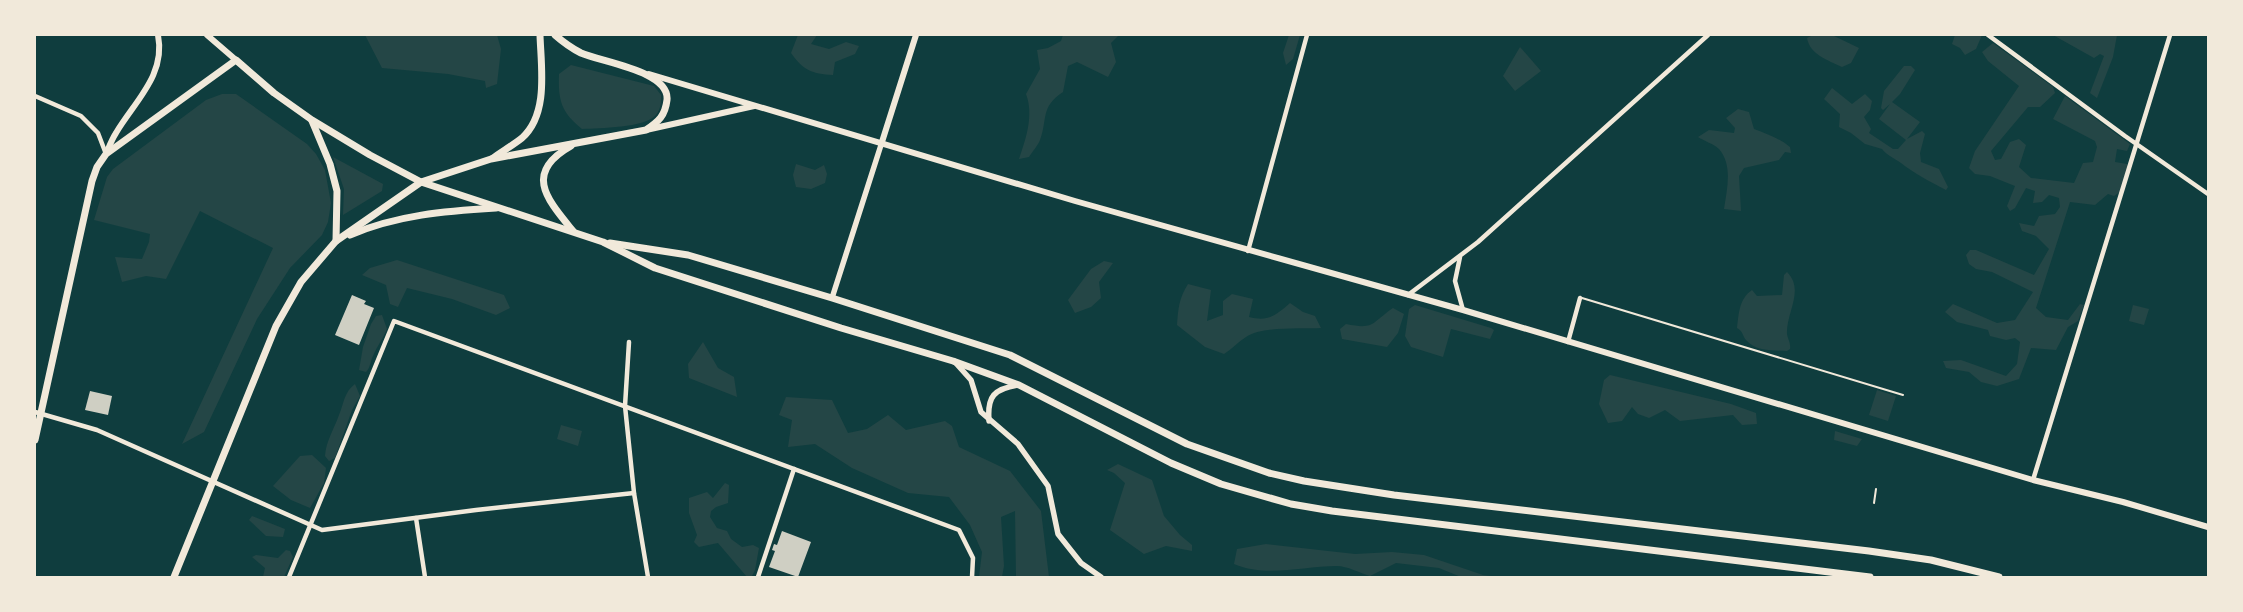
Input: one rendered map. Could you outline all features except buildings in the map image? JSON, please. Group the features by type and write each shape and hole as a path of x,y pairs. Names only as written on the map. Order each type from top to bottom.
{"main road":[{"path":"35,440 38,413 92,181 116,132 149,84 158,65 161,49 158,35"},
{"path":"207,35 274,93 312,120 376,159 421,182 603,242 655,268 841,328 953,361 1019,385 1171,463 1221,484 1291,504 1870,577"},
{"path":"491,160 523,137 534,121 540,103 540,35"},
{"path":"555,35 580,52 606,62 881,145 1248,251 1408,294 1891,436 2033,480 2123,502 2208,527"},
{"path":"881,145 916,35"},
{"path":"106,154 236,60"},
{"path":"643,72 663,86 667,96 666,110 661,120 646,130"},
{"path":"174,577 276,326 301,282 336,241 421,182 491,160 646,130 755,106"},
{"path":"312,120 330,164 338,191 336,241"},
{"path":"573,231 551,204 544,189 544,175 547,164 557,154 578,142"},
{"path":"336,241 394,219 432,213 501,208"},
{"path":"603,242 688,256 832,298 1010,355 1187,444 1269,473 1304,481 1394,495 1869,551 1931,560 1999,577"}],"street":[{"path":"1248,251 1307,35"},
{"path":"1408,294 1460,257 1708,35"},
{"path":"1988,35 2208,194"},
{"path":"2033,480 2170,35"},
{"path":"35,96 81,116 98,133 106,154"},
{"path":"832,298 881,145"},
{"path":"1460,257 1455,281 1463,310"},
{"path":"1568,342 1580,298"},
{"path":"289,577 394,321 959,530 973,558 972,577"},
{"path":"629,342 625,406 634,493 648,577"},
{"path":"953,361 971,380 981,412 989,421 1018,444 1048,486 1058,534 1081,563 1101,577"},
{"path":"989,421 988,406 991,397 1005,387 1019,385"},
{"path":"38,413 97,430 309,526 322,530 634,493"},
{"path":"758,577 794,469"},
{"path":"416,518 425,577"}],"lane":[{"path":"1580,298 1903,395"}],"path":[{"path":"1874,502 1876,489"}],"shaded area":[{"path":"365,35 497,35 501,49 497,84 486,88 485,81 448,74 382,68"},
{"path":"798,35 817,35 811,44 829,49 846,42 859,46 855,54 835,62 833,75 819,74 804,67 791,53"},
{"path":"1063,35 1119,35 1111,43 1116,62 1108,77 1077,62 1068,66 1063,92 1048,108 1039,142 1029,157 1019,159 1029,119 1026,94 1040,69 1037,50 1048,48 1061,41"},
{"path":"1289,35 1300,35 1293,59 1286,65 1283,53"},
{"path":"1813,35 1832,35 1859,48 1851,63 1842,67 1820,56 1812,49 1807,38"},
{"path":"1955,35 1982,35 1976,49 1965,55 1960,48 1952,44"},
{"path":"2053,35 2117,35 2113,57 2097,98 2090,93 2104,56 2100,54 2094,58"},
{"path":"1993,43 2053,87 2055,93 2040,107 2028,107 1991,151 1995,160 2001,159 2010,142 2019,139 2026,145 2019,167 2031,178 2074,183 2083,163 2093,162 2097,147 2095,141 2053,119 2065,96 2130,144 2127,151 2117,149 2115,162 2127,164 2128,167 2120,192 2114,196 2108,194 2095,205 2070,202 2036,308 2046,317 2068,320 2080,304 2084,305 2078,321 2068,327 2056,350 2031,348 2019,379 1997,386 1981,382 1969,372 1946,368 1943,361 1961,360 2006,376 2017,364 2020,342 2015,338 2006,340 1990,336 1988,330 1957,322 1945,312 1953,304 1997,323 2015,320 2033,292 1992,272 1976,269 1969,264 1966,255 1970,250 1976,250 2034,275 2049,249 2036,236 2022,231 2019,223 2034,226 2039,216 2055,214 2060,207 2059,198 2049,195 2042,202 2033,203 2035,191 2026,188 2015,208 2010,211 2007,206 2015,186 1990,176 1975,174 1969,168 1975,151 2019,86 1988,61 1982,52"},
{"path":"1520,47 1541,71 1515,91 1503,76"},
{"path":"571,65 654,86 661,95 658,113 642,123 610,128 582,129 569,117 560,98 559,74"},
{"path":"1904,66 1911,66 1915,70 1900,94 1892,102 1920,122 1907,139 1922,131 1925,134 1920,153 1921,162 1939,169 1948,187 1946,190 1912,171 1882,149 1865,144 1851,133 1839,127 1840,114 1824,99 1832,88 1852,104 1865,94 1872,101 1870,110 1864,117 1871,129 1869,133 1893,149 1898,149 1906,140 1879,119 1890,104 1883,110 1881,108 1884,91"},
{"path":"222,94 236,94 307,144 316,154 325,170 331,203 328,222 322,235 290,268 257,319 204,432 182,444 273,248 200,211 166,279 146,276 122,282 115,257 142,259 150,234 94,220 107,177 113,169 206,100"},
{"path":"1738,109 1749,112 1754,129 1773,136 1786,144 1790,147 1791,153 1785,152 1779,160 1744,168 1739,176 1741,211 1724,209 1728,178 1726,162 1719,149 1698,137 1709,130 1734,133 1735,128 1726,118"},
{"path":"333,157 383,184 382,191 343,215 344,189"},
{"path":"796,164 815,170 824,165 827,174 825,183 811,189 796,187 793,175"},
{"path":"397,260 504,295 510,308 496,315 452,299 407,288 398,307 390,304 386,285 362,275 370,268"},
{"path":"1104,261 1113,263 1099,282 1101,298 1091,307 1075,313 1068,300 1091,269"},
{"path":"1787,272 1792,279 1795,294 1787,326 1790,349 1787,351 1755,347 1746,340 1737,328 1742,302 1752,290 1757,296 1782,295 1784,275"},
{"path":"1188,284 1211,290 1207,321 1223,315 1223,301 1232,294 1253,299 1249,317 1267,318 1290,303 1303,312 1315,316 1321,328 1282,329 1253,333 1224,354 1205,347 1177,325 1180,304"},
{"path":"1415,305 1494,330 1490,339 1451,329 1443,357 1411,347 1405,336 1409,309"},
{"path":"2133,305 2149,309 2144,325 2129,321"},
{"path":"1393,308 1404,314 1398,333 1387,347 1342,339 1340,329 1346,324 1368,326"},
{"path":"382,315 387,329 368,370 366,372 359,370 363,347 371,324 376,316"},
{"path":"703,342 718,368 734,377 737,397 689,378 688,364"},
{"path":"1610,375 1731,404 1756,413 1757,424 1742,425 1733,415 1680,421 1665,410 1649,418 1638,414 1632,407 1622,421 1608,423 1599,404 1604,380"},
{"path":"355,384 360,396 352,410 335,458 329,461 325,456 329,440 346,394"},
{"path":"1877,390 1896,396 1888,421 1869,415"},
{"path":"786,397 832,400 848,433 867,429 888,415 906,430 945,421 952,426 959,447 1010,471 1041,511 1049,577 1016,577 1015,511 1001,517 1004,566 1002,577 979,577 982,552 970,525 949,497 908,493 852,468 815,444 788,447 792,420 779,415"},
{"path":"561,425 582,431 578,446 557,439"},
{"path":"1835,431 1862,439 1857,446 1834,440"},
{"path":"312,455 326,468 324,483 310,508 291,500 273,486 300,456"},
{"path":"1118,464 1152,480 1164,516 1180,535 1192,545 1192,551 1166,546 1144,554 1110,530 1125,483 1114,473 1107,470"},
{"path":"725,483 729,485 728,503 716,507 711,511 710,517 717,528 727,531 731,539 742,547 753,545 759,548 752,576 747,577 718,543 699,547 694,542 697,535 689,513 689,498 707,492 713,498"},
{"path":"252,516 285,529 283,537 266,536 249,520"},
{"path":"1266,544 1355,554 1392,552 1424,555 1483,575 1499,577 1461,577 1439,568 1396,563 1370,576 1341,566 1272,571 1246,568 1234,564 1237,549"},
{"path":"286,550 290,551 293,557 284,577 263,577 265,568 252,557 256,555 278,558"}]}
